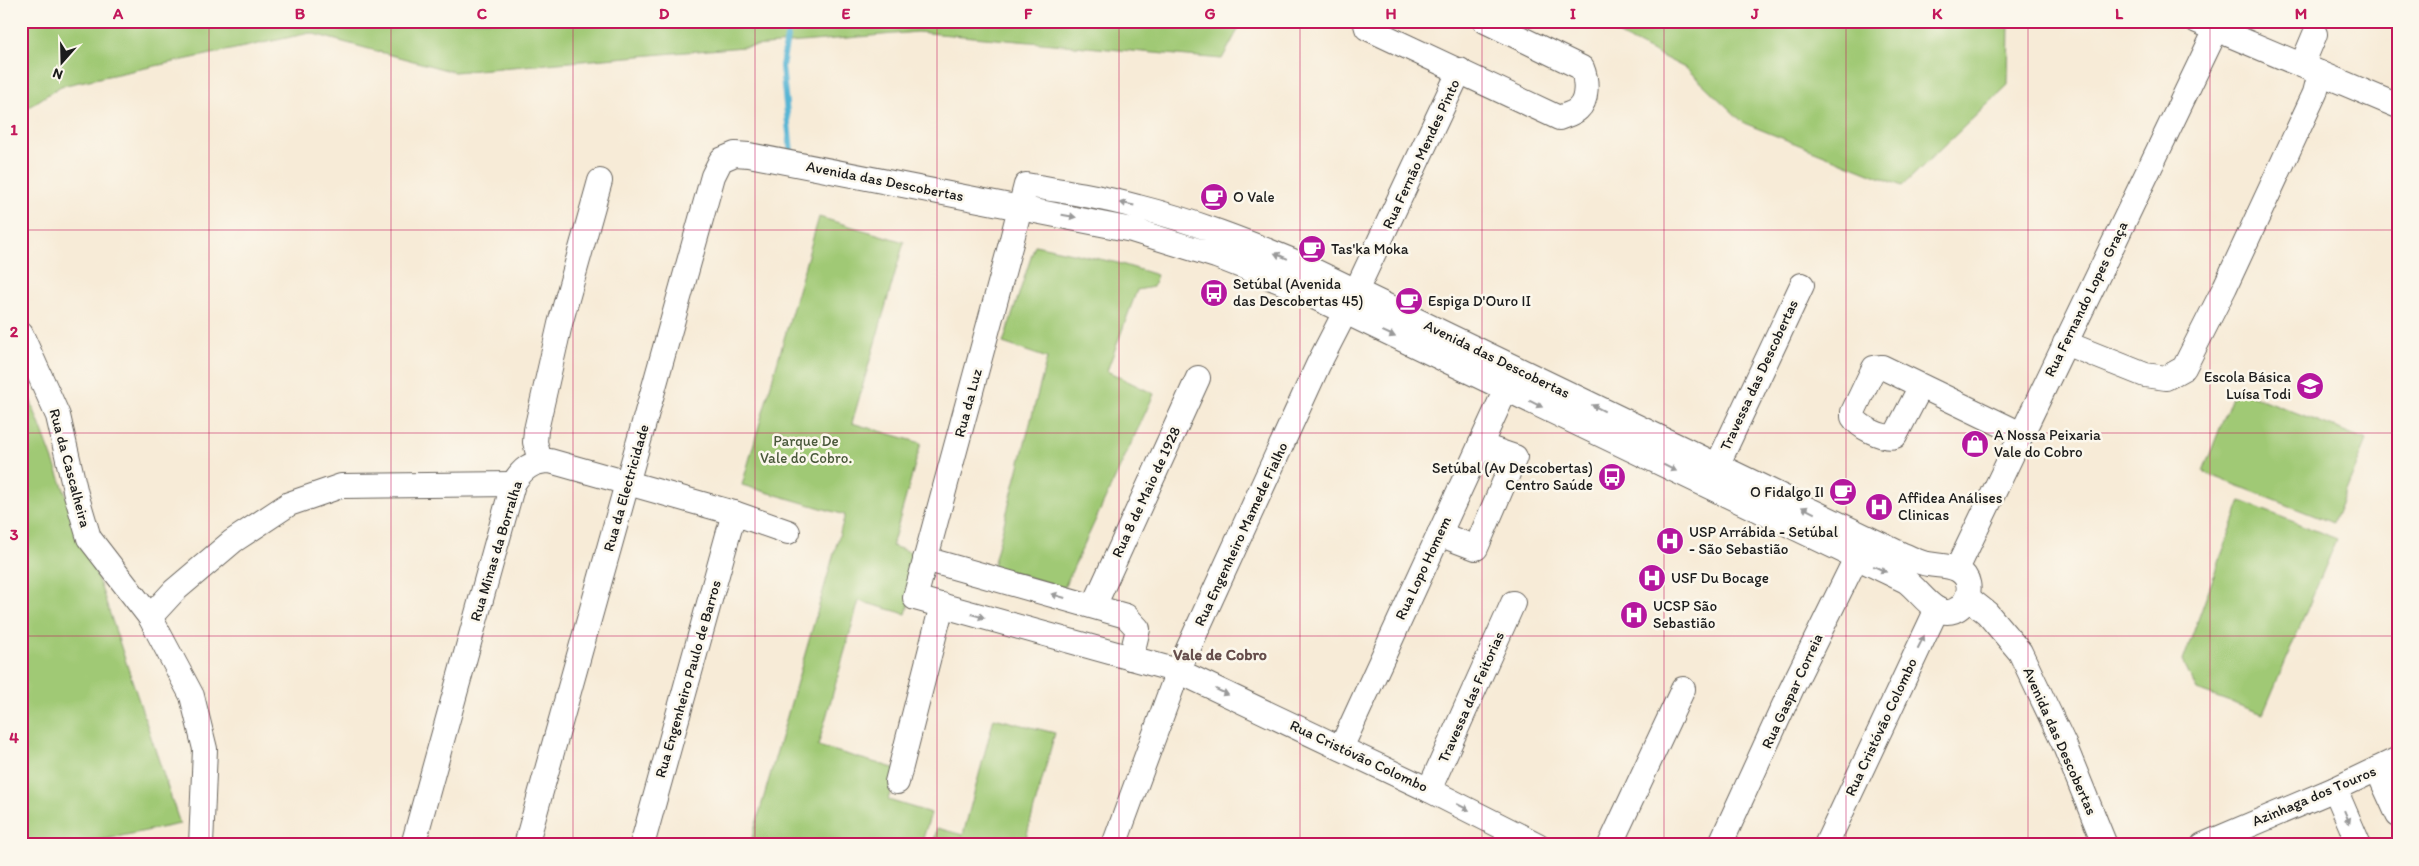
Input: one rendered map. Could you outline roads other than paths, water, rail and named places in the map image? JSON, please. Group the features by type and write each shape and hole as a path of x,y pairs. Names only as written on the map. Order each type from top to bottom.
{"street":[{"path":"1365,21 1367,28 1559,118 1578,109 1584,99 1585,76 1582,68 1485,21"},
{"path":"2206,26 2398,106"},
{"name":"Rua Fernando Lopes Graça","path":"1953,568 2066,343 2206,26"},
{"path":"2066,343 2145,375 2166,378 2184,368 2225,287 2310,102 2315,34"},
{"name":"Rua Fernão Mendes Pinto","path":"1345,313 1460,70"},
{"name":"Avenida das Descobertas","path":"749,155 1132,230 1216,256 1287,284 1506,389 1861,548 1926,564 1953,568"},
{"name":"Rua da Electricidade","path":"526,845 717,166 721,160 728,156 749,155"},
{"path":"600,181 560,324 536,430 535,442 540,461 550,461 627,482 734,513 788,532"},
{"name":"Avenida das Descobertas","path":"1021,207 1026,185 1137,206 1246,241 1300,264 1717,466 1861,548 1906,581 1933,606"},
{"name":"Rua da Luz","path":"942,605 914,598 1021,207"},
{"name":"Travessa das Descobertas","path":"1717,466 1802,285"},
{"name":"Rua Engenheiro Mamede Fialho","path":"1114,845 1178,671 1318,365 1345,313"},
{"name":"Rua da Cascalheira","path":"21,334 58,416 76,494 89,538 150,616 192,696 205,749 201,845"},
{"name":"Rua 8 de Maio de 1928","path":"1094,606 1198,378"},
{"path":"1921,386 2021,434"},
{"name":"Rua Lopo Homem","path":"1341,748 1506,389"},
{"path":"1439,534 1476,548 1515,457 1480,445"},
{"name":"Rua Minas da Borralha","path":"413,845 513,484 521,472 531,464 540,461"},
{"path":"150,616 174,591 233,541 289,504 341,486 513,484"},
{"name":"Rua Engenheiro Paulo de Barros","path":"642,845 734,513"},
{"name":"Rua Gaspar Correia","path":"1720,845 1791,690 1861,548"},
{"path":"925,559 1126,616 1138,629 1131,658"},
{"path":"1953,568 1968,581 1968,598 1958,608 1944,612 1933,606 1926,596 1926,581 1935,570 1953,568"},
{"name":"Avenida das Descobertas","path":"1968,598 2006,633 2024,659 2064,744 2105,845"},
{"name":"Travessa das Feitorias","path":"1429,790 1513,603"},
{"path":"897,782 942,605 1178,671"},
{"name":"Rua Cristóvão Colombo","path":"1826,845 1933,606"},
{"name":"Rua Cristóvão Colombo","path":"1178,671 1429,790 1538,845"},
{"path":"1610,845 1683,689"},
{"path":"2387,764 2398,815"},
{"name":"Azinhaga dos Touros","path":"2203,845 2242,837 2387,764"},
{"path":"2335,789 2359,845"}],"waterway":[{"path":"790,21 782,66 791,152"}],"place":[{"name":"O Vale","path":"1214,197"},
{"name":"Tas'ka Moka","path":"1312,249"},
{"name":"Setúbal (Avenida das Descobertas 45)","path":"1214,293"},
{"name":"Espiga D'Ouro II","path":"1409,301"},
{"name":"Escola Básica Luísa Todi","path":"2310,386"},
{"name":"A Nossa Peixaria Vale do Cobro","path":"1975,444"},
{"name":"Setúbal (Av Descobertas) Centro Saúde","path":"1612,477"},
{"name":"O Fidalgo II","path":"1843,492"},
{"name":"Affidea Análises Clinicas","path":"1879,507"},
{"name":"USP Arrábida - Setúbal - São Sebastião","path":"1670,541"},
{"name":"USF Du Bocage","path":"1652,578"},
{"name":"UCSP São Sebastião","path":"1634,615"}],"district":[{"name":"Vale de Cobro","path":"1220,654"}],"park label":[{"name":"Parque De Vale do Cobro.","path":"806,450"}]}
